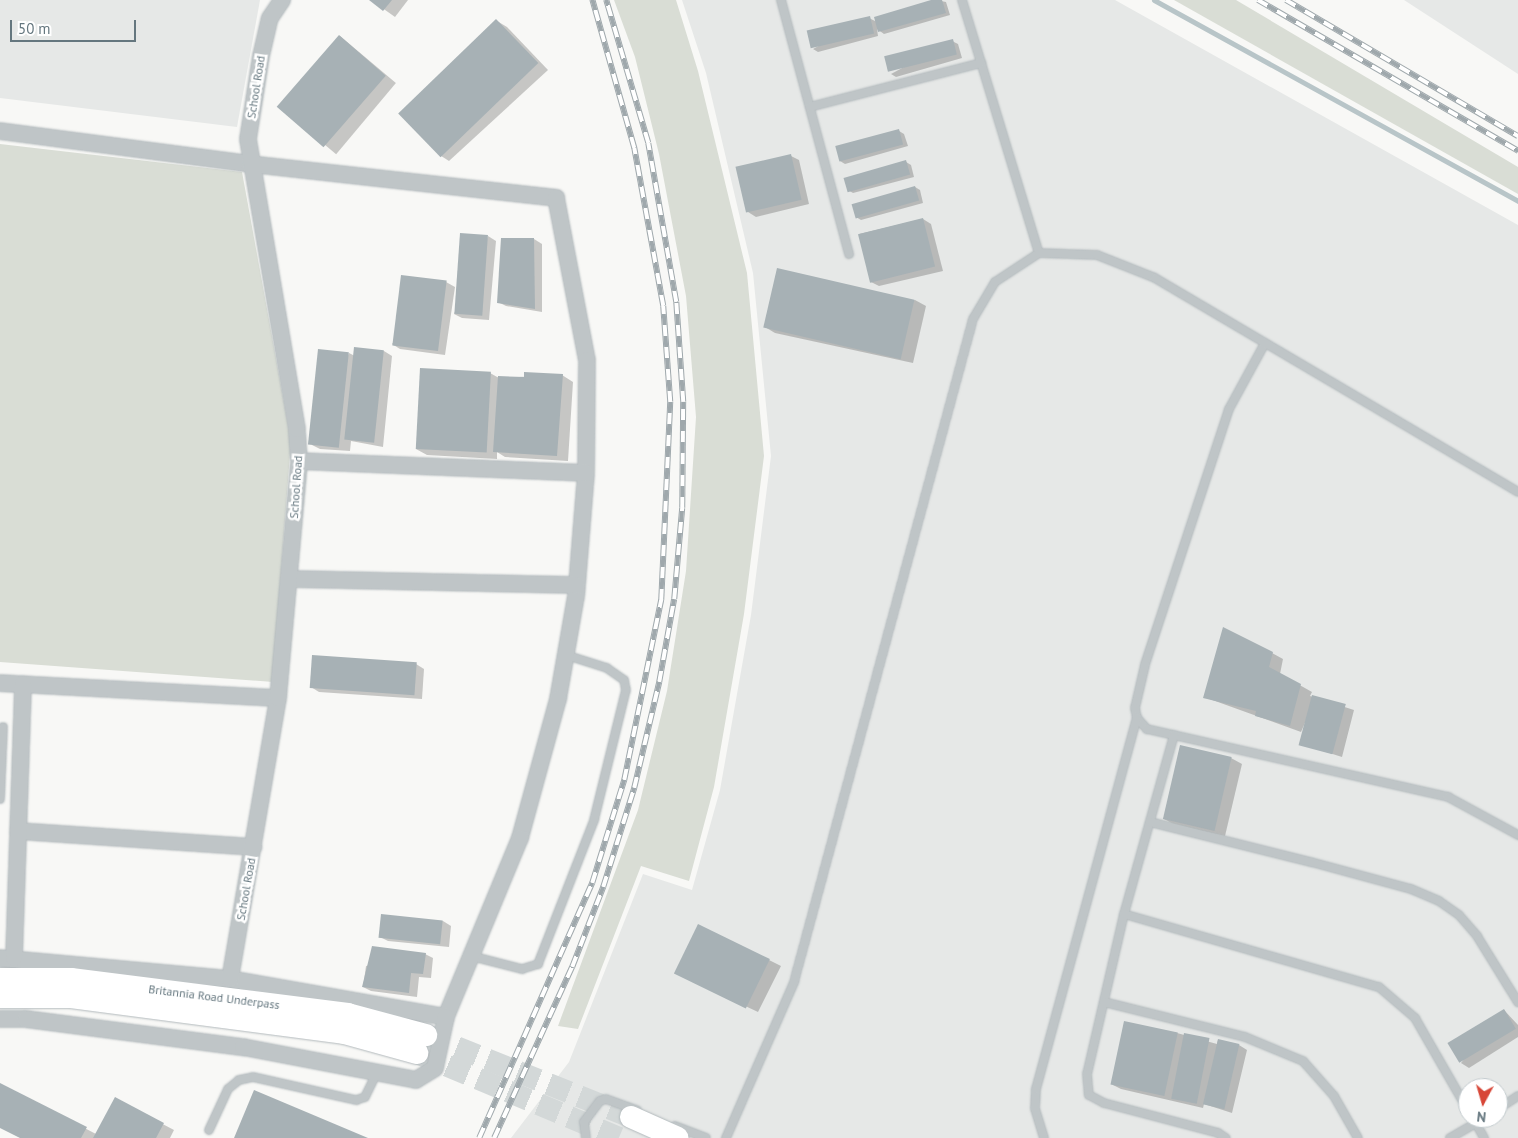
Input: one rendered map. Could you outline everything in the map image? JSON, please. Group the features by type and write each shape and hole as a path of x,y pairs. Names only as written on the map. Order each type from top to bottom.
{"main road":[{"name":"Britannia Road Underpass","path":"0,979 71,980 348,1014 421,1044 71,997 0,997"},
{"path":"630,1117 678,1138"}],"street":[{"name":"School Road","path":"230,979 278,698 300,462 298,429 250,164 248,139 261,56 270,18 282,0"},
{"path":"0,131 250,164 556,198 587,360 586,473 577,585 558,698 520,838 446,1018 439,1058 427,1076 416,1080 378,1071 243,1047 26,1019 0,1019"},
{"path":"300,462 586,473"},
{"path":"289,579 577,585"},
{"path":"0,683 278,698"},
{"path":"23,684 18,831 7,958 230,979 446,1018"},
{"path":"18,831 253,847"}],"lane":[{"path":"781,0 849,254"},
{"path":"962,0 1039,253"},
{"path":"810,107 981,63"},
{"path":"726,1138 794,982 973,319 995,282 1039,253 1096,255 1147,274 1518,492"},
{"path":"1044,1138 1035,1108 1036,1089 1137,718 1135,708 1145,665 1229,409 1265,343"},
{"path":"472,956 522,969 538,964 594,820 626,690 624,680 613,671 566,655"},
{"path":"1137,718 1147,729 1448,797 1518,835"},
{"path":"0,799 4,727"},
{"path":"1174,735 1124,914 1087,1074 1089,1095 1104,1103 1218,1133 1226,1138"},
{"path":"1150,822 1412,889 1439,901 1459,915 1476,936 1518,1002"},
{"path":"1124,914 1380,987 1416,1018 1458,1092"},
{"path":"1104,1002 1245,1037 1304,1060 1334,1096 1358,1138"},
{"path":"209,1130 228,1089 239,1080 253,1077 356,1100 366,1097 371,1090 378,1071"},
{"path":"586,1138 583,1132 587,1114 606,1099 706,1138"},
{"path":"1450,1138 1463,1128"}],"shaded area":[{"path":"0,0 260,0 237,127 0,98"},
{"path":"614,0 676,0 698,71 747,273 764,456 744,614 714,787 689,881 641,866 578,1029 558,1026 638,810 667,691 686,571 696,417 686,296 659,154 635,57"},
{"path":"682,0 1115,0 1518,225 1518,1138 511,1138 569,1062 643,874 692,890 720,790 751,615 771,456 753,273 706,73"},
{"path":"1174,0 1236,0 1518,167 1518,194"},
{"path":"1404,0 1518,0 1518,74"},
{"path":"0,144 242,172 291,440 273,682 0,662"}],"building":[{"path":"369,0 392,0 383,11"},
{"path":"931,0 942,0 946,13 878,32 874,17"},
{"path":"870,16 874,34 811,48 807,31"},
{"path":"496,19 538,63 441,157 398,113"},
{"path":"339,35 386,76 323,147 277,107"},
{"path":"953,39 957,55 888,72 884,56"},
{"path":"899,129 903,144 839,162 835,146"},
{"path":"791,154 802,200 746,213 735,167"},
{"path":"906,160 910,174 848,192 844,178"},
{"path":"915,186 919,200 856,219 852,204"},
{"path":"923,218 935,267 870,283 858,234"},
{"path":"460,233 488,235 482,316 454,314"},
{"path":"501,238 534,238 535,309 497,303"},
{"path":"777,268 914,300 901,359 763,327"},
{"path":"401,275 447,281 438,351 392,345"},
{"path":"354,347 384,350 374,443 344,439"},
{"path":"318,349 349,352 339,448 308,444"},
{"path":"420,368 491,372 487,453 416,449"},
{"path":"524,372 563,374 557,456 493,452 498,376 524,377"},
{"path":"1223,627 1273,652 1269,667 1301,684 1290,726 1255,716 1256,711 1203,698"},
{"path":"312,655 417,662 414,695 310,688"},
{"path":"1312,695 1346,704 1332,754 1299,745"},
{"path":"1180,745 1232,757 1215,831 1163,819"},
{"path":"381,914 443,920 440,944 378,938"},
{"path":"698,924 770,959 746,1009 674,973"},
{"path":"372,946 426,953 423,974 411,973 409,993 362,987"},
{"path":"1504,1009 1516,1029 1459,1063 1447,1043"},
{"path":"1124,1021 1178,1032 1164,1096 1110,1085"},
{"path":"1184,1033 1210,1038 1197,1104 1171,1099"},
{"path":"1218,1039 1239,1044 1224,1109 1203,1104"},
{"path":"0,1083 87,1127 81,1138 20,1138 0,1128"},
{"path":"254,1090 368,1138 234,1138"},
{"path":"115,1097 164,1123 156,1138 93,1138"}],"waterway":[{"path":"1154,0 1518,201"}],"tunnel":[{"path":"426,1035 631,1117"},
{"path":"417,1053 619,1138"}],"railway":[{"path":"479,1138 592,883 624,780 661,600 670,402 663,306 634,148 592,0"},
{"path":"494,1138 572,967 603,887 634,788 659,682 674,599 682,508 683,402 676,302 648,143 606,0"},
{"path":"1258,0 1518,151"},
{"path":"1286,0 1518,136"}]}
